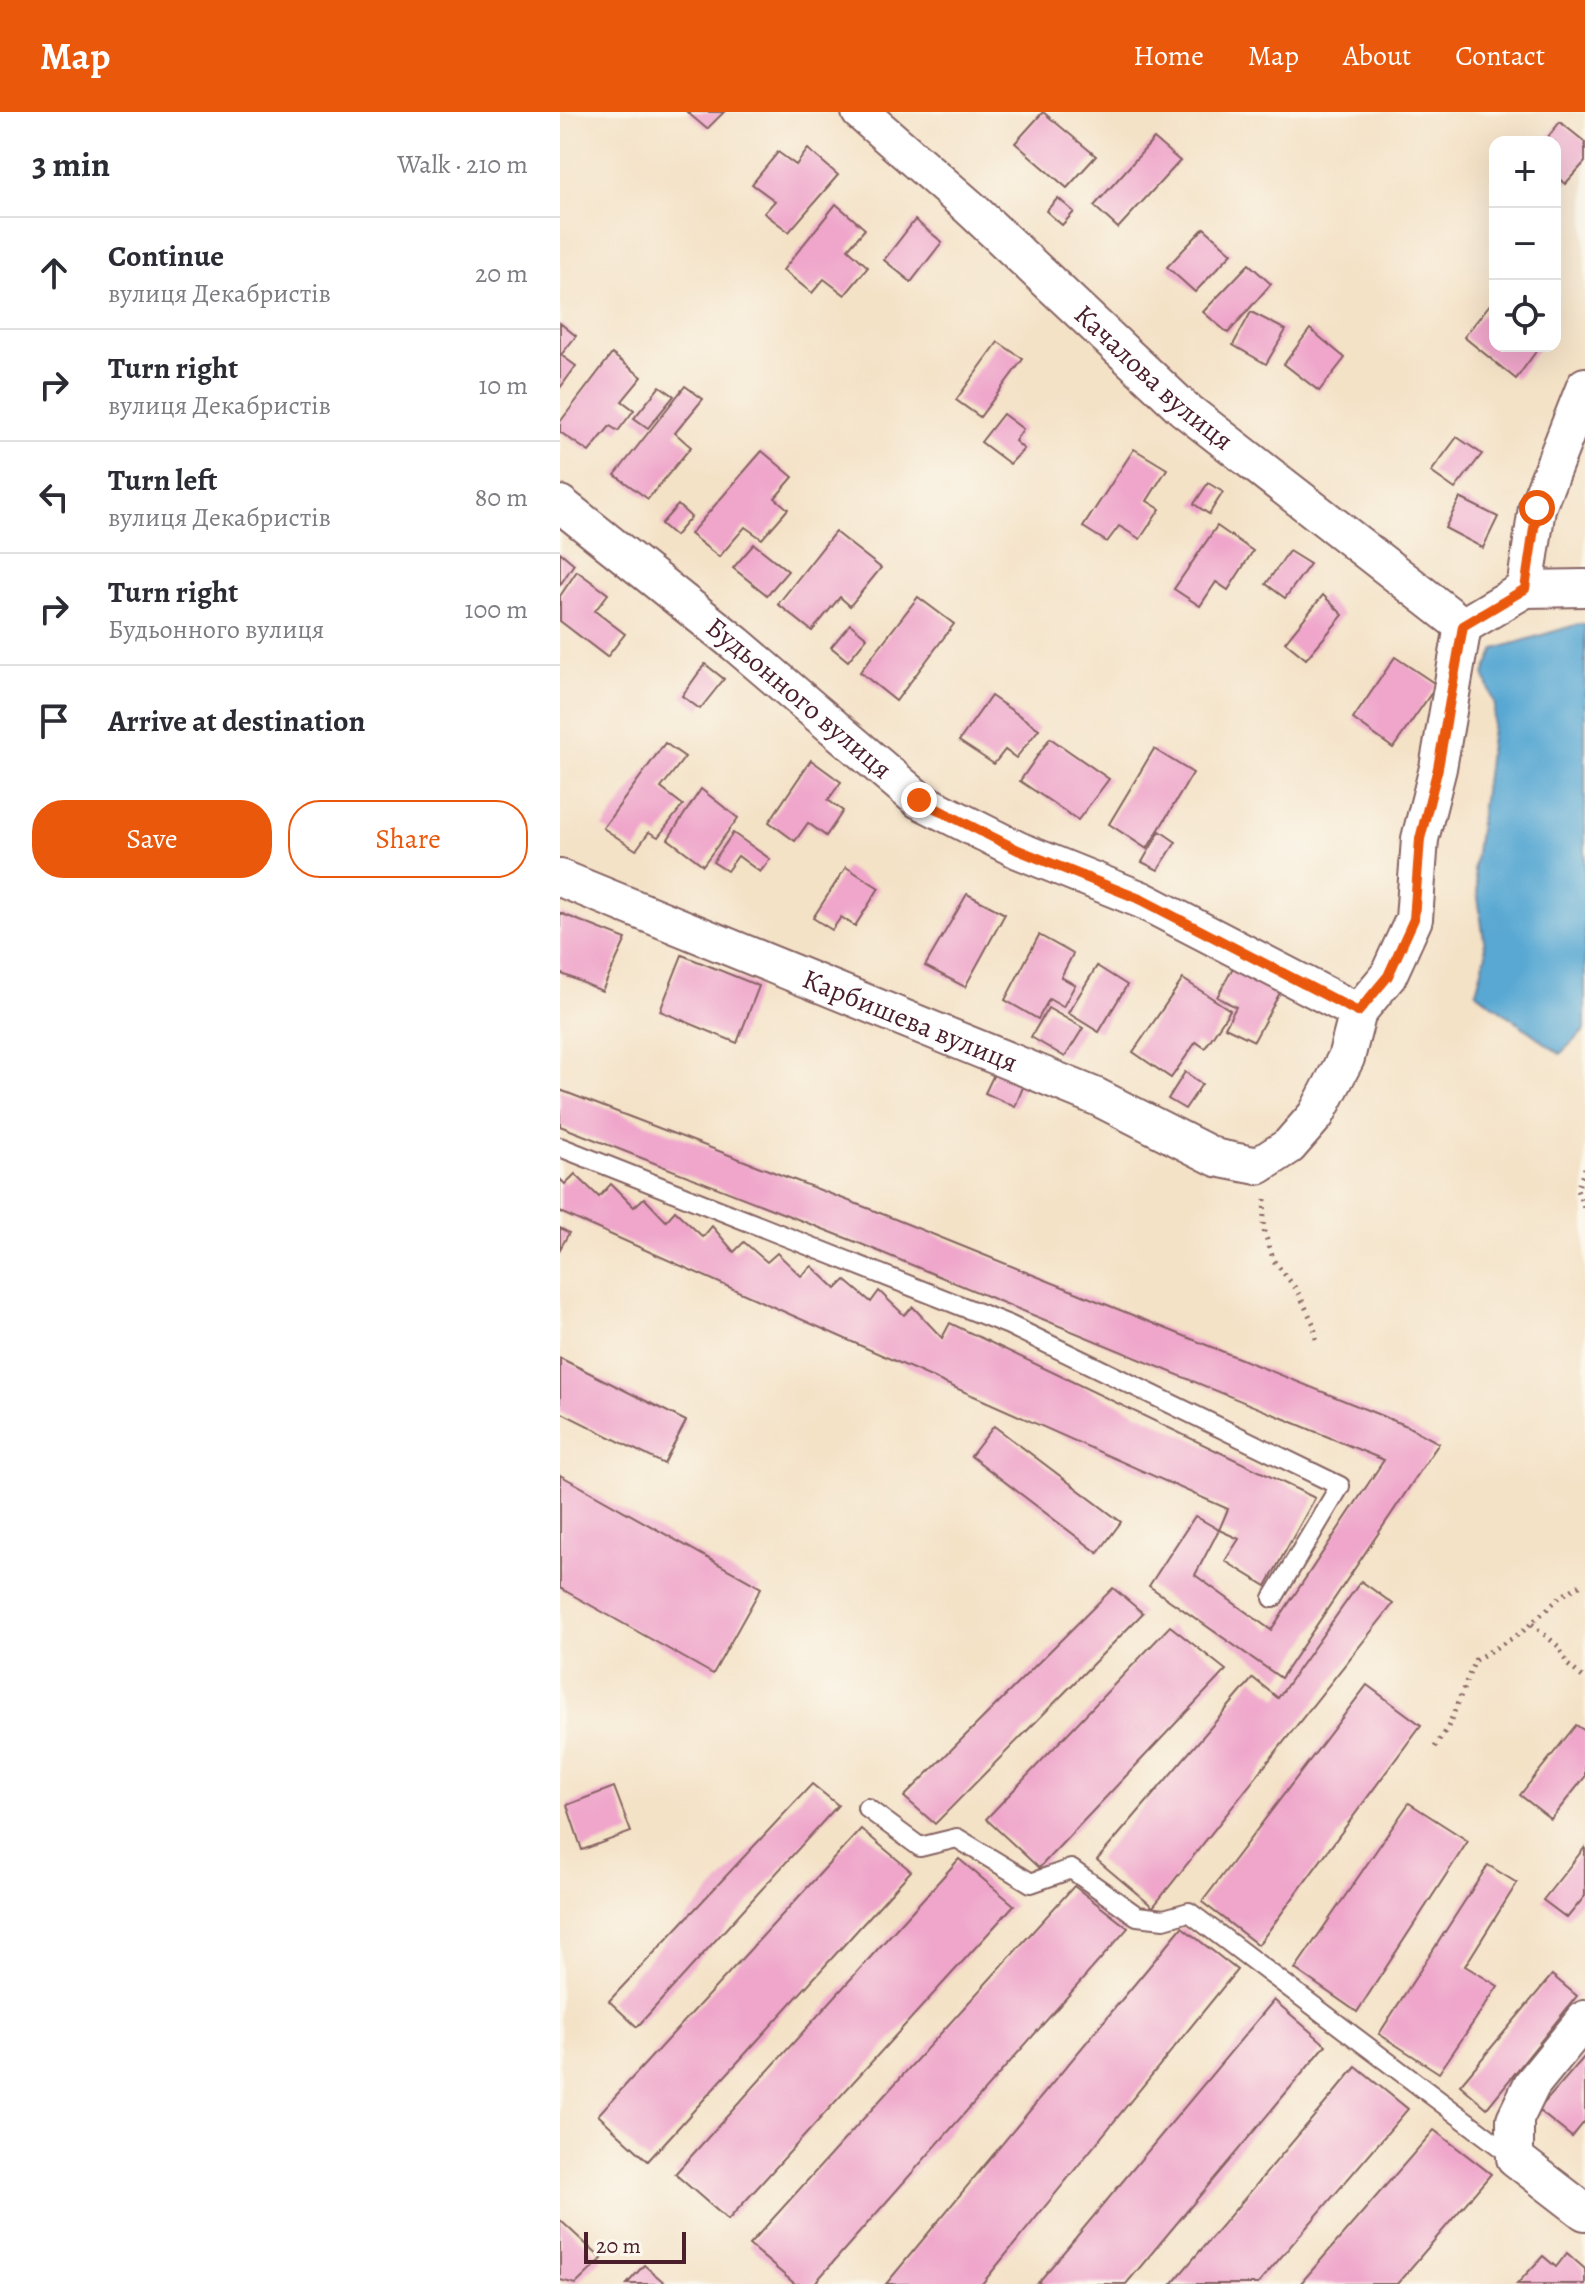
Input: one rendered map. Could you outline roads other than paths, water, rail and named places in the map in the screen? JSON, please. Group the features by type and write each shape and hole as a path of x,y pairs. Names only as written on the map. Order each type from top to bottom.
{"street":[{"name":"Качалова вулиця","path":"860,112 969,207 1183,408 1463,626"},
{"path":"1525,589 1537,508 1585,386"},
{"name":"Будьонного вулиця","path":"560,504 736,644 919,800 1018,850 1142,900 1358,1012"},
{"path":"1358,1012 1388,976 1414,919 1420,839 1438,768 1463,626 1525,589 1585,588"},
{"name":"Карбишева вулиця","path":"560,878 1097,1097 1217,1158 1258,1166 1289,1146 1316,1115 1346,1058 1358,1012"},
{"path":"1585,2019 1532,2084 1515,2119 1515,2158 1585,2212"}],"lane":[{"path":"560,1147 1009,1325 1340,1486 1273,1598"},
{"path":"867,1808 920,1847 957,1838 1031,1883 1071,1869 1137,1916 1164,1919 1189,1912 1515,2158"}],"water":[{"path":"1579,624 1585,625 1585,1030 1560,1054 1476,992 1486,954 1474,869 1495,705 1484,674 1495,649"}]}
